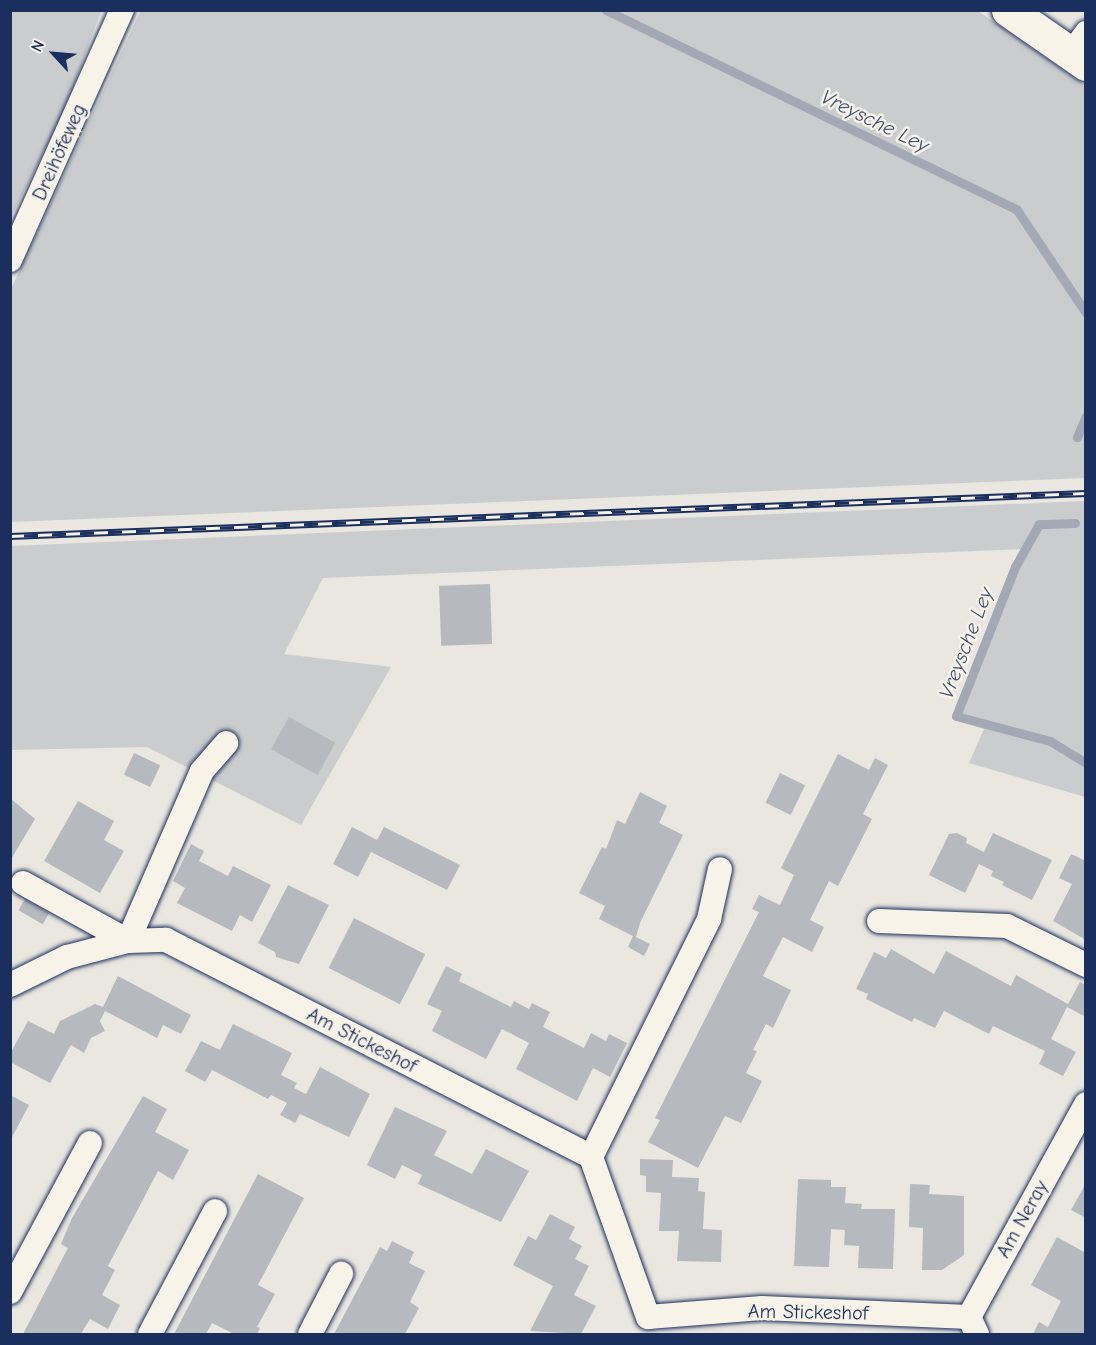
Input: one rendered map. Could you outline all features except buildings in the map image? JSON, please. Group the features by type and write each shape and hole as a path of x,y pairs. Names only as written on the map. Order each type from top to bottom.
{"main road":[{"path":"1008,10 1081,50"}],"street":[{"name":"Dreihöfeweg","path":"10,260 122,10"},
{"path":"23,883 128,941 202,771 226,743"},
{"path":"591,1157 709,919 720,869"},
{"path":"879,921 1007,926 1086,965"},
{"name":"Am Stickeshof","path":"10,985 67,957 128,941 166,940 591,1157 642,1326 762,1308 973,1326"},
{"name":"Am Neray","path":"973,1326 1086,1104"},
{"path":"10,1292 90,1143"},
{"path":"150,1335 214,1211"},
{"path":"310,1335 341,1274"}],"shaded area":[{"path":"141,10 978,11 1085,85 1085,478 11,522 11,289"},
{"path":"11,11 101,11 64,112 11,217"},
{"path":"1085,501 1085,797 969,763 984,729 953,719 1022,549 323,578 284,654 391,667 301,825 147,747 11,750 10,546"}],"waterway":[{"name":"Vreysche Ley","path":"606,10 1017,210 1086,313"},
{"name":"Vreysche Ley","path":"1077,437 1086,416"},
{"name":"Vreysche Ley","path":"1075,523 1039,524 1015,567 956,716 1050,741 1086,763"}],"railway":[{"path":"10,536 1086,493"}]}
